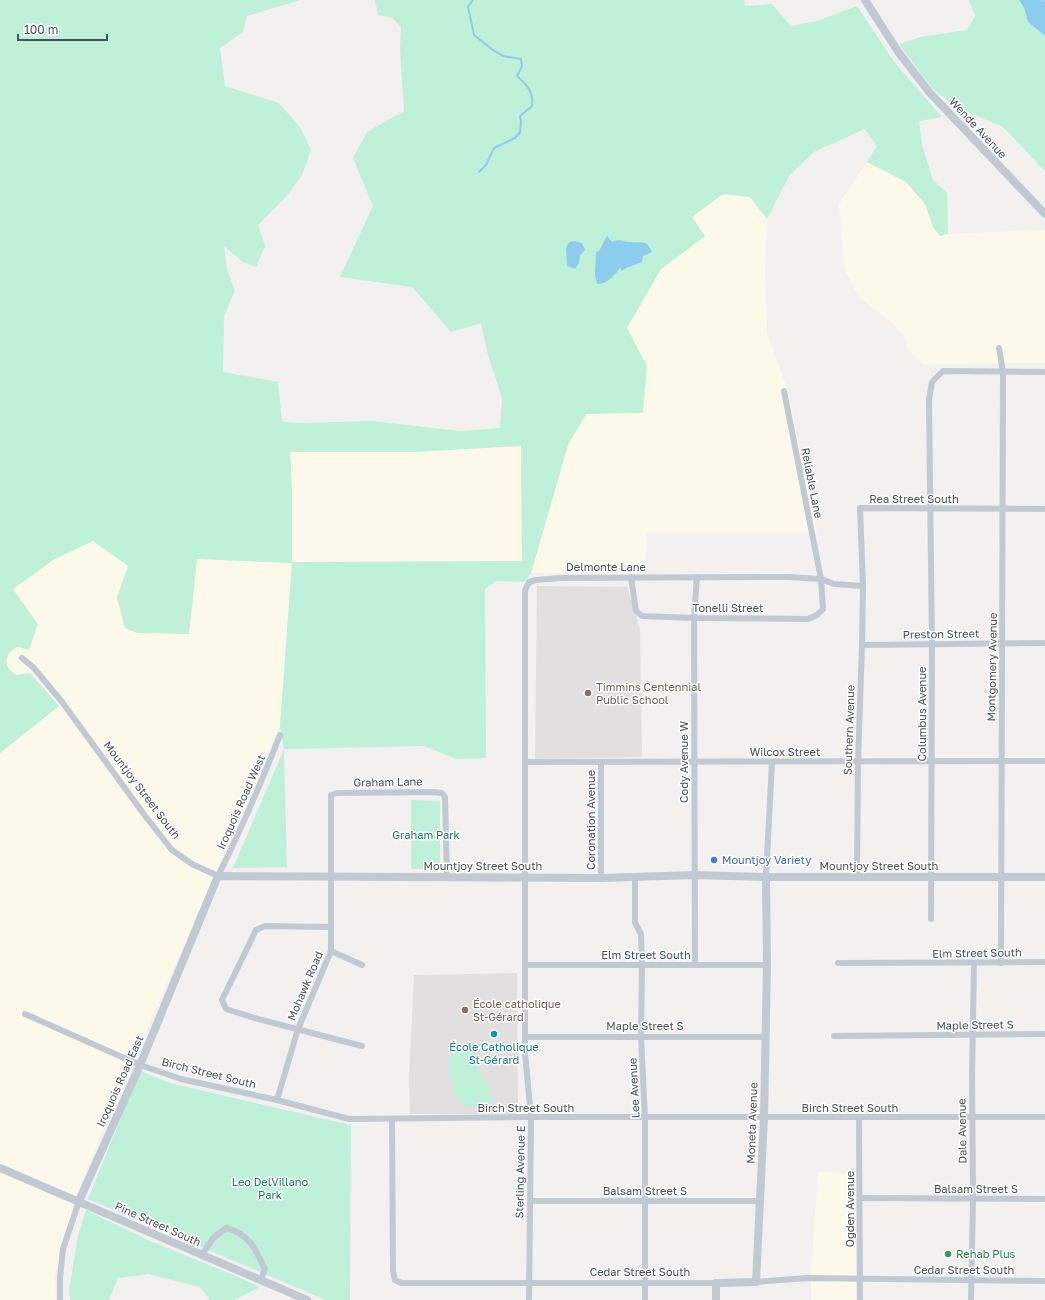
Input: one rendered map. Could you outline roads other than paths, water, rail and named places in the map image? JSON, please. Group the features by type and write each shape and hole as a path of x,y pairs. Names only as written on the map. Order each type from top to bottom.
{"street":[{"name":"Wende Avenue","path":"865,0 899,54 930,93 1045,214"},
{"name":"Montgomery Avenue","path":"999,348 1003,372 1001,762 1002,963"},
{"name":"Columbus Avenue","path":"931,920 932,644 929,400 932,382 943,371 1045,372"},
{"name":"Reliable Lane","path":"784,392 821,579"},
{"name":"Rea Street South","path":"863,586 860,508 1045,509"},
{"name":"Tonelli Street","path":"631,577 636,612 642,616 694,618 808,618 817,615 823,609 821,579"},
{"name":"Cody Avenue W","path":"695,965 694,618 697,577"},
{"name":"Delmonte Lane","path":"525,762 525,590 529,582 560,578 789,577 821,579 834,584 863,586"},
{"name":"Southern Avenue","path":"857,876 858,762 863,586"},
{"name":"Preston Street","path":"862,645 1045,643"},
{"name":"Mountjoy Street South","path":"22,658 33,667 62,702 172,850 192,864 218,876 601,878 695,875 766,877 1045,877"},
{"name":"Iroquois Road West","path":"218,876 264,777 280,735"},
{"name":"Wilcox Street","path":"525,762 1045,762"},
{"name":"Sterling Avenue E","path":"525,762 525,1053 531,1117 529,1300"},
{"name":"Coronation Avenue","path":"601,762 601,878"},
{"path":"766,877 772,762"},
{"name":"Graham Lane","path":"331,877 331,795 337,793 434,792 442,793 445,797 447,877"},
{"name":"Iroquois Road East","path":"60,1300 60,1278 63,1249 79,1201 140,1065 218,876"},
{"name":"Mohawk Road","path":"277,1100 298,1029 331,951 331,877"},
{"name":"Lee Avenue","path":"635,877 635,923 641,934 642,965 641,1036 645,1118 645,1300"},
{"name":"Moneta Avenue","path":"756,1282 764,1117 766,1037 766,877"},
{"path":"331,926 266,926 256,930 222,1000 226,1009 258,1019 362,1046"},
{"path":"331,951 362,965"},
{"name":"Elm Street South","path":"838,963 1045,962"},
{"name":"Dale Avenue","path":"971,1300 974,963"},
{"name":"Elm Street South","path":"526,965 766,965"},
{"name":"Birch Street South","path":"25,1014 140,1065 181,1079 277,1100 349,1119 392,1120 531,1117 1045,1117"},
{"name":"Maple Street S","path":"834,1036 1045,1034"},
{"name":"Maple Street S","path":"525,1037 766,1037"},
{"name":"Ogden Avenue","path":"860,1118 860,1300"},
{"name":"Cedar Street South","path":"392,1120 393,1271 395,1280 401,1282 716,1283 807,1278 860,1280 1045,1281"},
{"name":"Pine Street South","path":"0,1168 307,1300"},
{"name":"Balsam Street S","path":"860,1198 1045,1199"},
{"name":"Balsam Street S","path":"530,1201 760,1201"},
{"path":"202,1255 213,1238 226,1228 237,1230 248,1240 258,1253 265,1269 261,1280"},
{"path":"716,1283 716,1300"}],"water":[{"path":"1019,0 1045,1 1045,36 1028,22 1024,8"},
{"path":"607,236 612,242 620,240 646,243 652,252 643,256 642,262 622,271 620,268 613,277 604,283 597,284 595,276 596,252 599,251"},
{"path":"575,241 582,243 585,250 580,255 579,263 575,269 567,266 566,248 569,242"}],"waterway":[{"path":"473,0 468,7 474,35 503,56 521,59 522,66 517,76 529,89 532,97 532,106 520,116 520,132 515,138 494,148 486,165 479,172"}],"place":[{"name":"Timmins Centennial Public School","path":"588,693"},
{"name":"Mountjoy Variety","path":"714,860"},
{"name":"École catholique St-Gérard","path":"465,1010"},
{"name":"École Catholique St-Gérard","path":"494,1034"},
{"name":"Rehab Plus","path":"948,1254"}],"park label":[{"name":"Graham Park","path":"426,835"},
{"name":"Leo DelVillano Park","path":"270,1188"}]}
